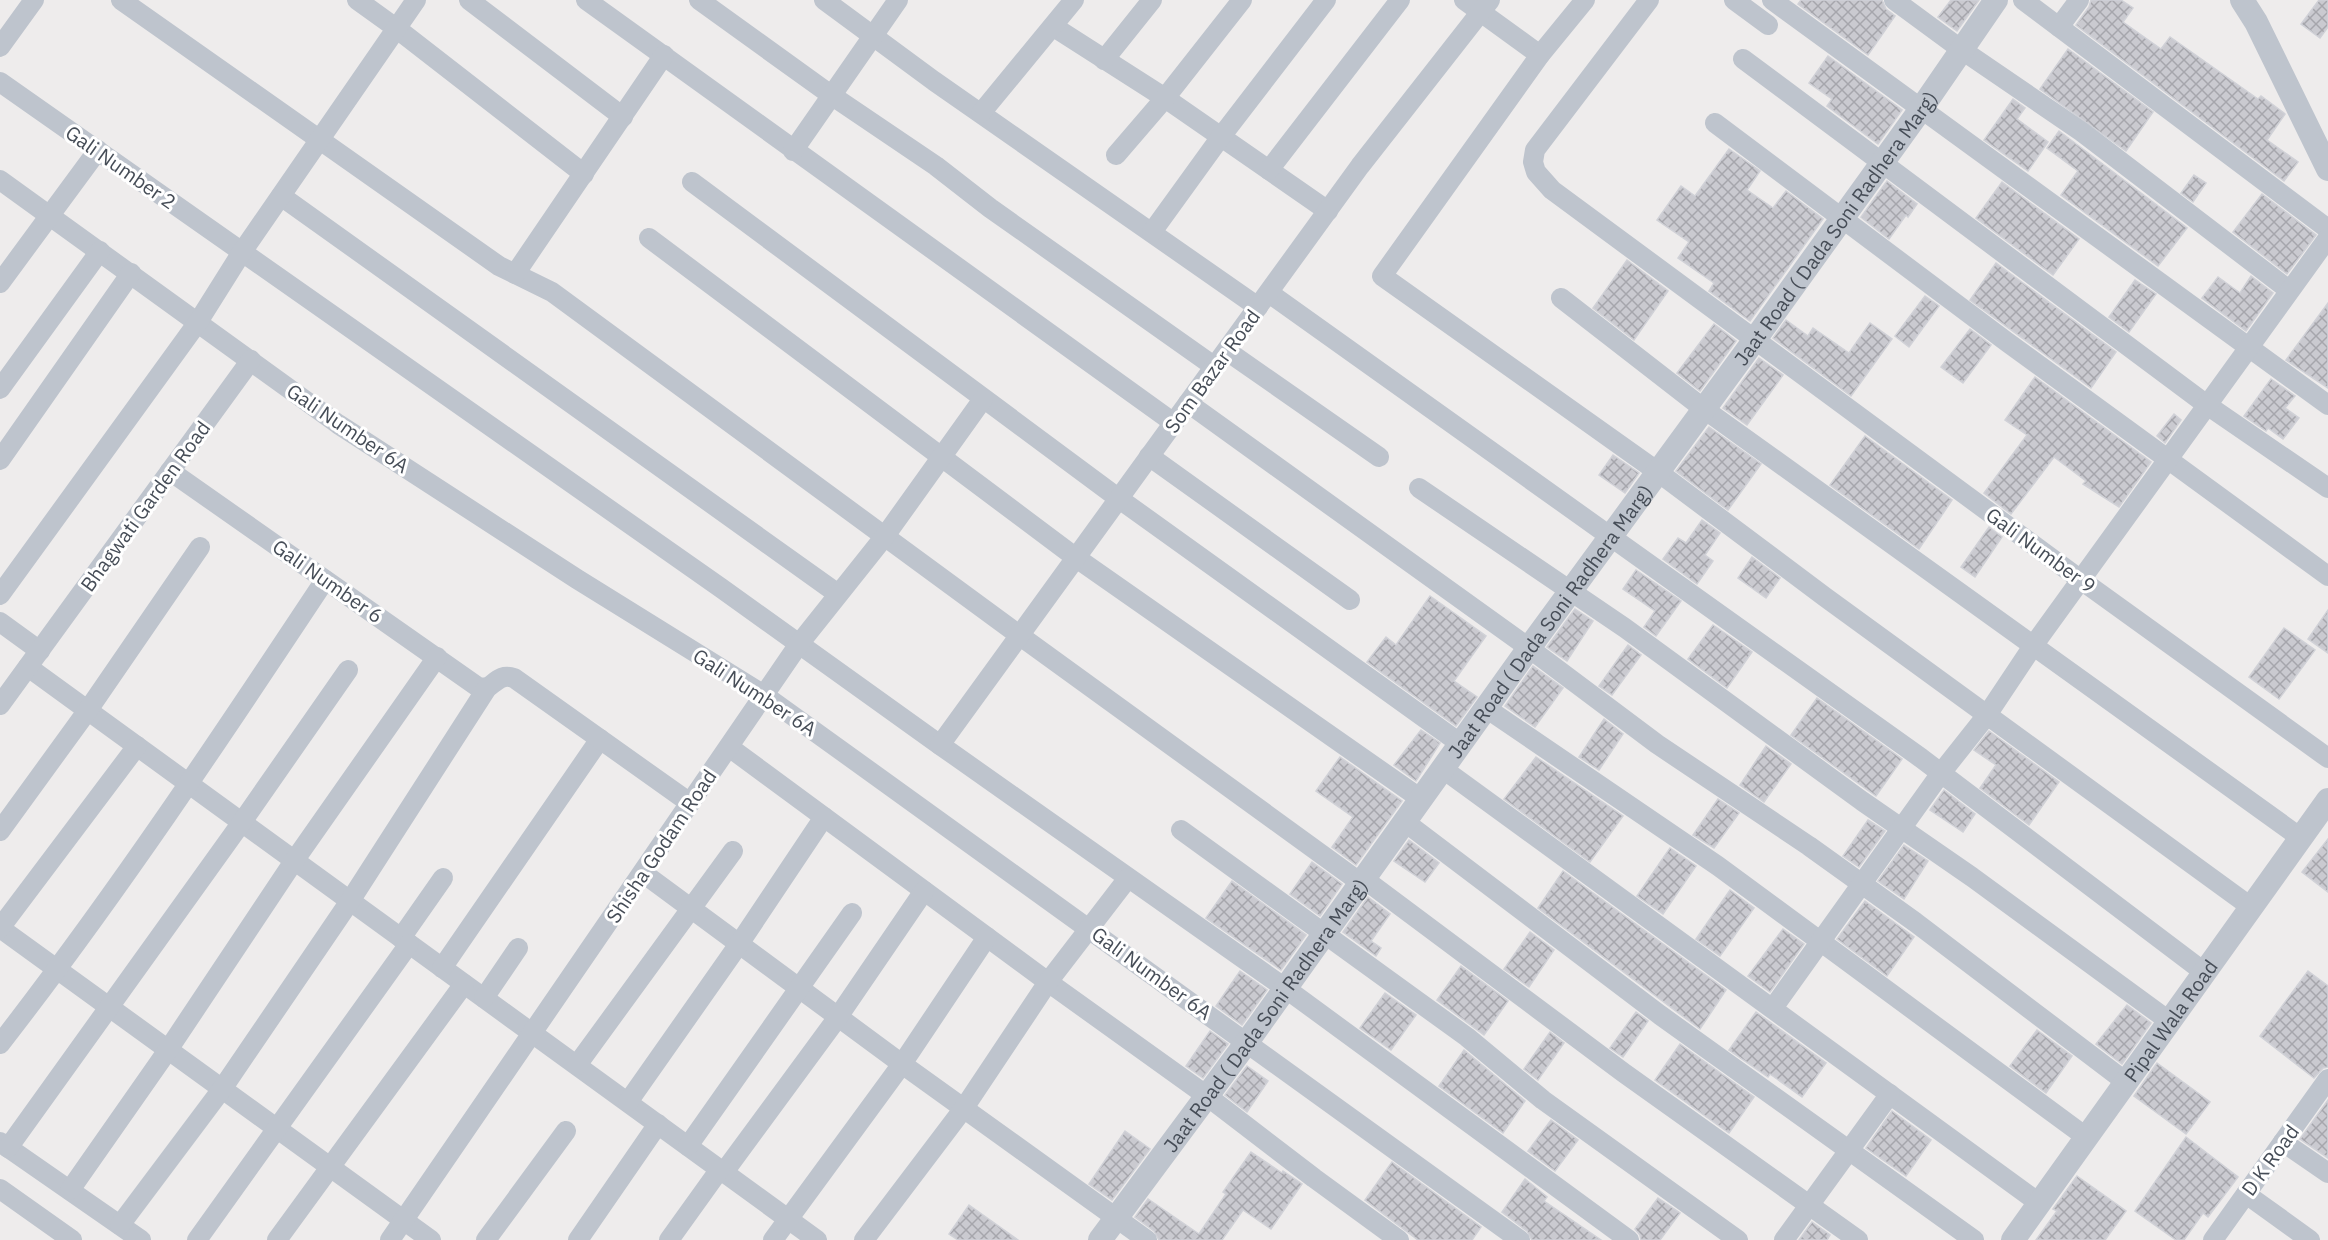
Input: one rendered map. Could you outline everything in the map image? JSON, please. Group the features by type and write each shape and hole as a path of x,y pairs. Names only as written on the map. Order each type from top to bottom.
{"street":[{"path":"0,47 34,0"},
{"path":"121,0 499,266 552,292 1019,635 1363,881 1624,1074 1858,1240"},
{"path":"357,0 584,174"},
{"path":"0,595 198,322 242,252 416,0"},
{"path":"469,0 623,117"},
{"path":"586,0 1174,423"},
{"path":"699,0 831,96 936,166 990,208 1215,367"},
{"path":"824,0 1152,232 1263,300 1611,536 1941,773 2205,972"},
{"path":"794,151 898,0"},
{"path":"981,113 1074,0"},
{"path":"1104,60 1152,0"},
{"path":"1116,155 1165,98 1242,0"},
{"path":"1152,232 1220,138 1326,0"},
{"path":"1269,170 1400,0"},
{"path":"1464,0 1485,6 1540,55"},
{"path":"1584,0 1540,55 1382,276 1658,472 1825,597 2251,907"},
{"name":"Gali Number 9","path":"1649,0 1535,150 1533,162 1536,172 1552,189 1755,340 2328,758"},
{"path":"1734,0 1768,25"},
{"path":"1772,0 2328,405"},
{"path":"1894,0 1962,50 2082,132 2289,290"},
{"name":"Jaat Road ( Dada Soni Radhera Marg)","path":"1100,1240 1248,1042 1529,648 1921,109 1996,0"},
{"path":"2023,0 2328,229"},
{"path":"2059,27 2079,0"},
{"path":"2242,0 2256,22 2328,169"},
{"name":"Som Bazar Road","path":"940,746 1328,211 1485,6"},
{"path":"1054,27 1165,98 1328,211"},
{"path":"515,274 664,55"},
{"path":"1743,59 2206,405 2328,488"},
{"name":"Gali Number 2","path":"0,82 1285,988 1629,1240"},
{"path":"1715,123 2168,461 2328,576"},
{"path":"0,283 98,150"},
{"path":"0,180 251,360"},
{"path":"692,182 1118,498 1461,744"},
{"path":"281,196 838,594"},
{"path":"650,238 1075,557 1421,799"},
{"path":"1773,1008 1941,773 1987,715 2033,646 2328,238"},
{"path":"0,389 100,251"},
{"path":"0,460 131,273"},
{"path":"1561,298 1704,409 2301,838"},
{"path":"1227,351 1379,457"},
{"name":"Bhagwati Garden Road","path":"0,705 251,360"},
{"name":"Gali Number 6A","path":"251,360 338,423 577,579 764,695 1520,1240"},
{"name":"Shisha Godam Road","path":"390,1240 799,644 885,536 983,399"},
{"path":"1188,403 1529,648 1658,744 1862,884 2126,1082"},
{"path":"1149,456 1350,600"},
{"name":"Gali Number 6","path":"170,471 478,687 487,688"},
{"path":"1419,488 1625,628 2169,1021"},
{"path":"0,831 88,710 200,547"},
{"path":"0,1044 58,970 189,785 325,580"},
{"path":"0,622 40,651"},
{"path":"70,1190 168,1050 294,861 437,657"},
{"path":"28,667 818,1240"},
{"path":"141,1240 4,1145 242,822 348,670"},
{"path":"120,1225 222,1089 350,901 487,688 502,677 514,678 690,803"},
{"path":"1486,708 1718,866 2086,1137"},
{"path":"442,968 600,739"},
{"path":"137,746 0,928 431,1240"},
{"path":"729,747 1048,982 1207,1095 1399,1240"},
{"path":"1443,769 2039,1203"},
{"name":"Pipal Wala Road","path":"2013,1240 2328,800"},
{"path":"628,1102 739,944 824,817"},
{"path":"1405,822 1660,1015 1974,1240"},
{"path":"1181,830 1467,1037 1543,1100 1738,1240"},
{"path":"577,1065 733,851"},
{"path":"643,873 902,1064 1147,1240"},
{"path":"197,1240 405,941 443,878"},
{"path":"864,1240 964,1108 1048,982 1128,878"},
{"path":"669,1240 838,1017 924,891"},
{"path":"688,1146 852,913"},
{"path":"773,1240 902,1064 987,937"},
{"path":"484,998 518,948"},
{"path":"277,1240 464,984"},
{"name":"D K Road","path":"2213,1240 2328,1079"},
{"path":"1784,1240 1890,1094"},
{"path":"578,1240 658,1124"},
{"path":"486,1240 566,1131"},
{"path":"2283,1142 2328,1173"},
{"path":"0,1189 72,1240"},
{"path":"2246,1194 2310,1240"}],"building":[{"path":"1801,0 1882,0 1886,9 1895,16 1868,55 1798,4"},
{"path":"1951,0 1979,0 1957,31 1938,17"},
{"path":"2091,0 2121,0 2133,8 2123,22 2161,49 2170,37 2258,99 2261,96 2284,113 2267,140 2298,162 2284,181 2076,25 2089,7"},
{"path":"2319,0 2328,0 2328,27 2320,38 2301,24"},
{"path":"2068,49 2153,112 2126,151 2040,89"},
{"path":"1828,56 1902,110 1878,144 1827,106 1832,99 1809,83"},
{"path":"2013,99 2025,108 2017,119 2048,142 2028,171 1984,140"},
{"path":"2059,131 2187,228 2158,266 2061,195 2078,171 2047,148"},
{"path":"1729,149 1760,171 1747,190 1773,208 1786,191 1823,219 1750,321 1709,291 1714,283 1678,258 1689,242 1657,220 1681,186 1695,196"},
{"path":"2194,175 2206,183 2193,202 2181,193"},
{"path":"1887,181 1917,204 1889,239 1861,217"},
{"path":"2002,182 2079,239 2053,275 1976,218"},
{"path":"2262,194 2316,235 2287,274 2233,232"},
{"path":"1627,260 1668,291 1634,340 1593,308"},
{"path":"1996,263 2116,352 2091,388 1970,300"},
{"path":"2251,276 2273,293 2246,331 2202,298 2218,277 2240,293"},
{"path":"2135,280 2156,294 2129,332 2109,317"},
{"path":"1925,296 1939,306 1909,347 1895,336"},
{"path":"2328,303 2328,388 2286,360"},
{"path":"1786,320 1808,336 1813,328 1849,353 1870,323 1892,339 1851,396 1773,338"},
{"path":"1714,324 1736,341 1700,391 1677,373"},
{"path":"1970,329 1991,345 1963,383 1941,367"},
{"path":"1759,358 1783,375 1747,425 1723,408"},
{"path":"2035,377 2151,462 2119,507 2083,484 2086,481 2054,457 2011,514 1984,493 2027,435 2005,420"},
{"path":"2271,379 2295,396 2285,408 2299,418 2283,439 2268,428 2266,431 2244,416"},
{"path":"2174,414 2181,420 2165,443 2157,436"},
{"path":"1709,427 1761,464 1728,510 1676,471"},
{"path":"1865,436 1952,500 1919,549 1830,485"},
{"path":"1613,455 1639,473 1625,493 1599,475"},
{"path":"1702,520 1720,533 1705,555 1713,561 1697,584 1663,559 1678,538 1686,543"},
{"path":"1989,527 2002,537 1975,577 1961,567"},
{"path":"1752,557 1780,578 1766,598 1738,578"},
{"path":"1636,570 1681,601 1656,636 1644,627 1655,611 1623,589"},
{"path":"1430,596 1486,636 1454,681 1477,697 1456,726 1367,662 1386,637 1396,645"},
{"path":"1575,609 1593,621 1567,661 1547,647"},
{"path":"2328,610 2328,653 2308,639"},
{"path":"1713,625 1752,652 1727,688 1688,659"},
{"path":"2284,628 2315,650 2279,699 2249,677"},
{"path":"1628,645 1641,655 1612,695 1599,686"},
{"path":"1533,666 1563,688 1535,727 1505,706"},
{"path":"1817,698 1902,759 1876,796 1791,735"},
{"path":"1604,719 1623,734 1599,770 1579,757"},
{"path":"1421,730 1440,743 1416,781 1394,765"},
{"path":"1989,731 2059,782 2029,825 1980,788 1996,765 1974,750"},
{"path":"1766,746 1791,764 1764,802 1740,785"},
{"path":"1340,757 1402,801 1356,865 1332,847 1353,817 1316,791"},
{"path":"1536,757 1623,816 1590,862 1504,799"},
{"path":"1944,790 1975,814 1963,832 1930,810"},
{"path":"1718,799 1739,813 1714,848 1693,835"},
{"path":"1868,820 1885,831 1859,867 1843,856"},
{"path":"2328,839 2328,892 2302,872"},
{"path":"1409,840 1439,863 1425,882 1394,861"},
{"path":"1904,845 1928,861 1904,899 1878,881"},
{"path":"1670,848 1696,866 1663,914 1637,896"},
{"path":"1312,862 1342,884 1320,916 1290,894"},
{"path":"1563,871 1726,990 1700,1029 1538,908"},
{"path":"1232,881 1306,935 1281,970 1206,918"},
{"path":"1730,890 1754,908 1720,956 1696,939"},
{"path":"1368,897 1390,914 1371,941 1381,948 1376,956 1343,932"},
{"path":"1865,901 1914,937 1887,976 1837,939"},
{"path":"1783,929 1804,944 1770,992 1748,976"},
{"path":"1530,932 1554,950 1529,987 1504,969"},
{"path":"1461,966 1508,1001 1484,1035 1437,1000"},
{"path":"1240,971 1267,990 1242,1025 1216,1006"},
{"path":"2308,971 2328,986 2328,1067 2323,1068 2314,1078 2260,1036"},
{"path":"1385,993 1416,1015 1391,1050 1360,1028"},
{"path":"2127,1005 2151,1023 2122,1064 2096,1044"},
{"path":"1636,1012 1648,1021 1623,1057 1610,1048"},
{"path":"1756,1012 1826,1063 1802,1097 1770,1074 1768,1077 1729,1050"},
{"path":"2037,1030 2072,1056 2046,1093 2010,1066"},
{"path":"1210,1031 1228,1044 1203,1078 1186,1066"},
{"path":"1550,1032 1564,1043 1538,1080 1524,1069"},
{"path":"1680,1044 1754,1097 1729,1133 1655,1080"},
{"path":"1464,1050 1525,1101 1503,1133 1439,1086"},
{"path":"2157,1063 2210,1102 2186,1134 2134,1096"},
{"path":"1247,1066 1268,1081 1247,1112 1225,1095"},
{"path":"2328,1100 2328,1158 2300,1139"},
{"path":"1892,1111 1931,1140 1906,1176 1866,1148"},
{"path":"1551,1120 1578,1140 1555,1171 1528,1151"},
{"path":"1125,1131 1150,1149 1112,1200 1089,1184"},
{"path":"2186,1137 2238,1177 2208,1217 2203,1213 2184,1240 2176,1240 2135,1211"},
{"path":"1251,1152 1302,1184 1271,1229 1243,1210 1222,1240 1159,1240 1154,1231 1135,1217 1148,1199 1199,1234 1226,1194 1223,1192"},
{"path":"1392,1162 1481,1227 1472,1240 1418,1240 1365,1200"},
{"path":"2077,1176 2126,1211 2105,1240 2036,1240 2057,1211 2053,1209"},
{"path":"1525,1179 1547,1197 1544,1201 1601,1240 1532,1240 1527,1231 1502,1212"},
{"path":"1658,1198 1680,1213 1660,1240 1641,1240 1635,1229"},
{"path":"969,1205 1018,1240 958,1240 949,1234"},
{"path":"1812,1222 1830,1235 1827,1240 1799,1240"}]}
